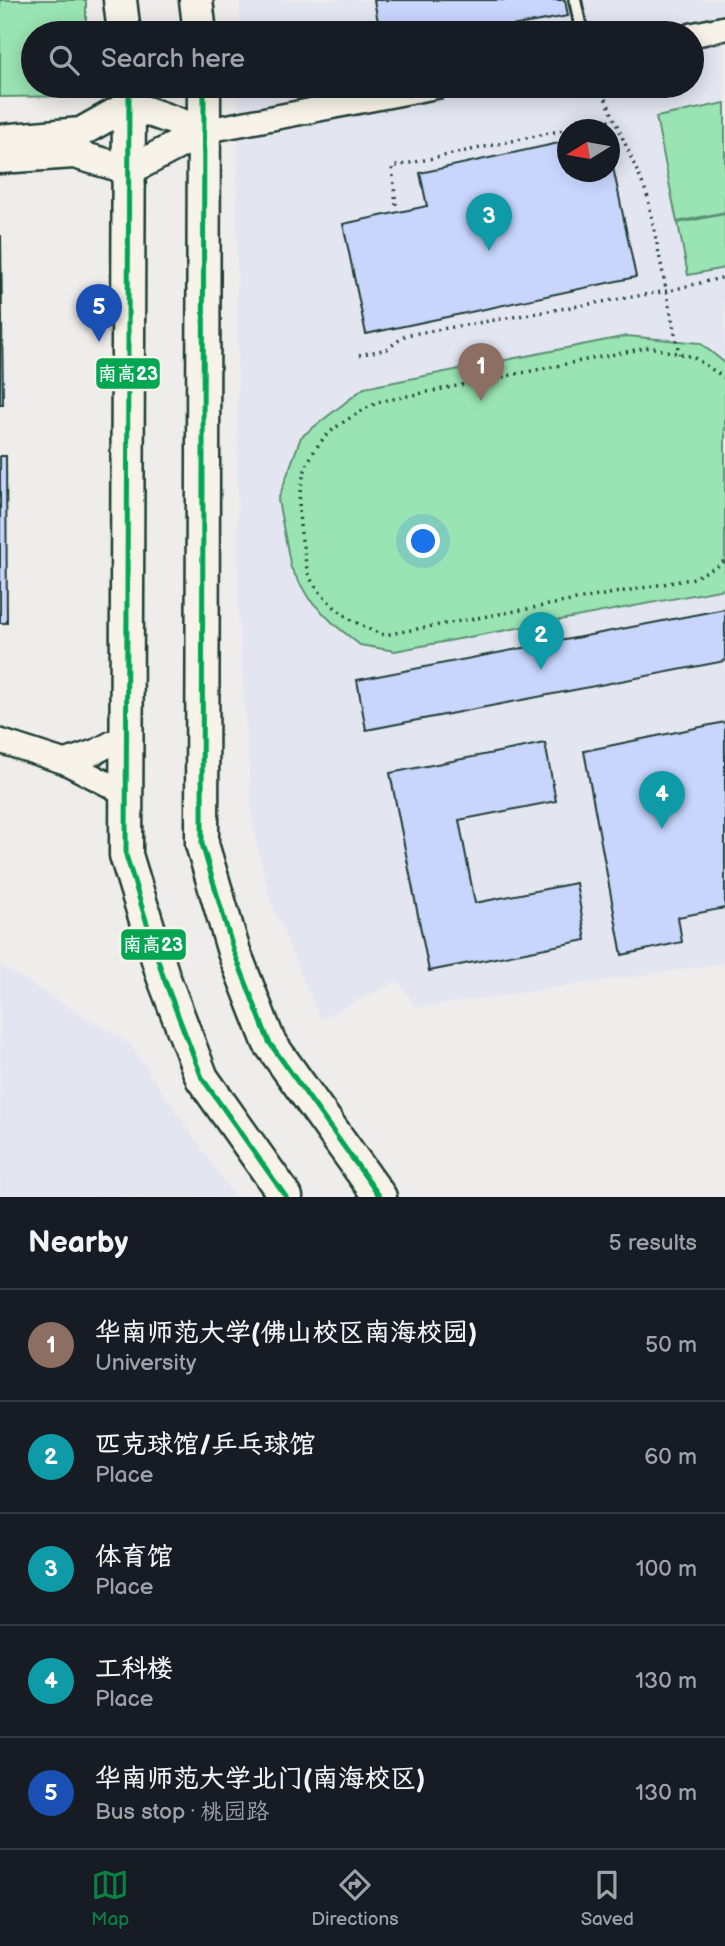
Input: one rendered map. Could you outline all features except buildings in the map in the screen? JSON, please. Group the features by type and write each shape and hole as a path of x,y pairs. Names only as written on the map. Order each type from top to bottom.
{"main road":[{"path":"120,0 123,21"},
{"path":"196,0 199,21"},
{"path":"129,98 127,855 163,976 202,1078 286,1197"},
{"path":"204,98 202,844 234,952 269,1042 380,1197"}],"street":[{"path":"704,32 725,28"},
{"path":"0,139 81,132 125,98"},
{"path":"135,98 204,131"},
{"path":"0,159 74,154 130,170 204,131 377,98"},
{"path":"65,762 97,751 127,734"},
{"path":"0,741 65,762 127,794"}],"lane":[{"path":"575,0 579,21"}],"path":[{"path":"605,98 614,119"},
{"path":"396,205 391,167 557,131"},
{"path":"620,133 647,194 679,354"},
{"path":"359,355 387,349 406,335 667,291 725,277"},
{"path":"725,378 693,357 650,347 378,402 342,423 317,446 300,484 297,521 309,579 334,609 363,628 384,635 691,579 719,566 725,560"}],"shaded area":[{"path":"240,0 725,0 725,963 416,1008 398,981 320,1019 269,897 253,826 238,614 239,98 704,98 704,21 240,21"},
{"path":"0,965 130,1044 235,1197 0,1197"}],"green space":[{"path":"0,0 86,0 86,21 21,21 21,97 0,97"},
{"path":"725,103 725,212 677,222 656,117"},
{"path":"725,214 725,268 688,275 678,223"},
{"path":"627,336 700,343 725,363 725,589 395,651 360,645 309,599 291,568 278,500 301,437 364,388"}],"transit line":[{"name":"南高23","path":"129,98 126,855 163,976 202,1078 286,1197"},
{"name":"南高23","path":"204,98 202,844 234,952 269,1042 380,1197"}],"place":[{"name":"体育馆","path":"489,251"},
{"name":"华南师范大学北门(南海校区)","path":"99,342"},
{"name":"华南师范大学(佛山校区南海校园)","path":"481,401"},
{"name":"匹克球馆/乒乓球馆","path":"541,670"},
{"name":"工科楼","path":"662,829"}]}
